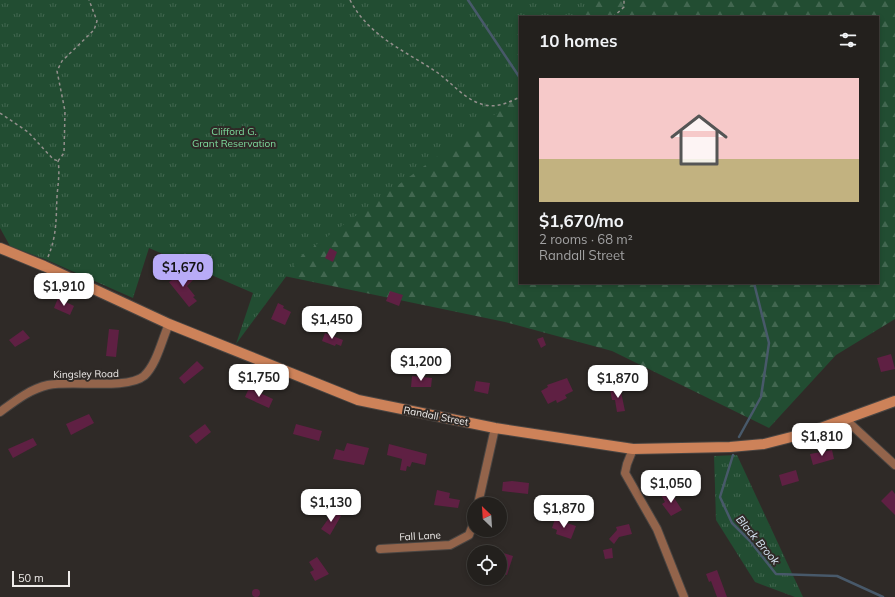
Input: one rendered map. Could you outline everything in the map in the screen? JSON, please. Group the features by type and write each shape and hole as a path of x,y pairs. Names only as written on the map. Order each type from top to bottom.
{"street":[{"name":"Randall Street","path":"0,248 44,266 169,324 358,400 494,428 633,450 730,447 764,444 807,433 895,401"},
{"name":"Kingsley Road","path":"0,412 30,392 49,385 77,382 132,382 144,376 150,367 169,324"},
{"path":"846,420 895,465"},
{"path":"479,497 494,428"},
{"path":"633,450 625,473 657,530 684,597"},
{"name":"Fall Lane","path":"380,549 450,545 467,536"}],"path":[{"path":"58,161 64,153 64,111 57,71 62,61 94,30 97,21 89,0"},
{"path":"350,0 368,24 382,37 450,83 468,98 487,106 502,105 519,97"},
{"path":"614,16 624,7 624,0"},
{"path":"0,113 28,132 53,159 58,161"},
{"path":"44,266 54,241 56,230 60,171 58,161"}],"green space":[{"path":"0,0 895,0 895,319 836,355 769,428 612,351 505,322 251,269"},
{"name":"Clifford G. Grant Reservation","path":"0,0 597,0 580,16 519,16 519,83 501,110 302,255 236,344 253,293 149,248 133,298 47,260 10,246 0,228"},
{"path":"737,455 803,597 795,597 755,582 716,520 714,456"}],"building":[{"path":"330,248 337,252 333,262 325,258"},
{"path":"174,271 183,281 190,276 193,280 187,286 197,301 189,307 169,282 172,280 168,275"},
{"path":"390,291 403,295 399,306 386,301"},
{"path":"58,298 74,306 70,315 54,308"},
{"path":"278,303 284,306 283,308 291,312 285,325 271,319"},
{"path":"109,329 119,330 116,357 106,356"},
{"path":"23,330 30,338 15,347 9,340"},
{"path":"325,333 343,340 341,346 336,344 335,346 322,341"},
{"path":"543,337 546,345 541,348 537,339"},
{"path":"891,354 895,369 881,372 877,358"},
{"path":"197,361 204,368 184,384 179,378"},
{"path":"412,376 432,378 431,387 411,387"},
{"path":"567,378 573,391 565,395 567,398 557,403 556,400 548,404 541,391 548,387 547,385"},
{"path":"476,381 490,383 488,394 474,391"},
{"path":"620,387 625,411 617,412 615,400 612,400 610,389"},
{"path":"249,388 273,399 269,408 245,397"},
{"path":"89,414 94,423 71,435 66,424"},
{"path":"205,424 211,432 196,444 189,436"},
{"path":"296,424 322,431 319,441 293,434"},
{"path":"33,438 37,445 13,458 8,449"},
{"path":"347,443 369,448 364,465 333,459 336,449 344,451"},
{"path":"389,444 427,454 425,465 412,462 410,467 407,466 406,471 400,470 402,459 387,455"},
{"path":"832,450 834,459 813,465 810,454"},
{"path":"796,470 799,481 782,486 779,475"},
{"path":"512,481 529,483 528,494 502,491 503,482"},
{"path":"437,490 450,493 449,498 460,500 458,508 434,505"},
{"path":"669,490 682,510 671,516 662,504 665,502 661,495"},
{"path":"892,490 895,494 895,515 881,501"},
{"path":"334,511 341,516 330,535 321,529"},
{"path":"555,519 576,526 571,539 556,534 557,530 552,528"},
{"path":"629,524 632,534 619,537 614,544 609,539 617,530 616,527"},
{"path":"612,548 613,558 605,559 603,550"},
{"path":"507,554 513,556 507,575"},
{"path":"317,557 329,574 315,581 310,572 314,570 309,562"},
{"path":"717,570 727,597 717,597 711,581 709,582 706,574"},
{"path":"254,589 258,589 260,593 258,597 254,597 252,595 252,591"}],"waterway":[{"name":"Black Brook","path":"468,0 519,76"},
{"name":"Black Brook","path":"739,437 761,397 769,343 754,284"},
{"name":"Black Brook","path":"733,455 720,497 732,523 750,541 776,574 837,576 883,597"}]}
